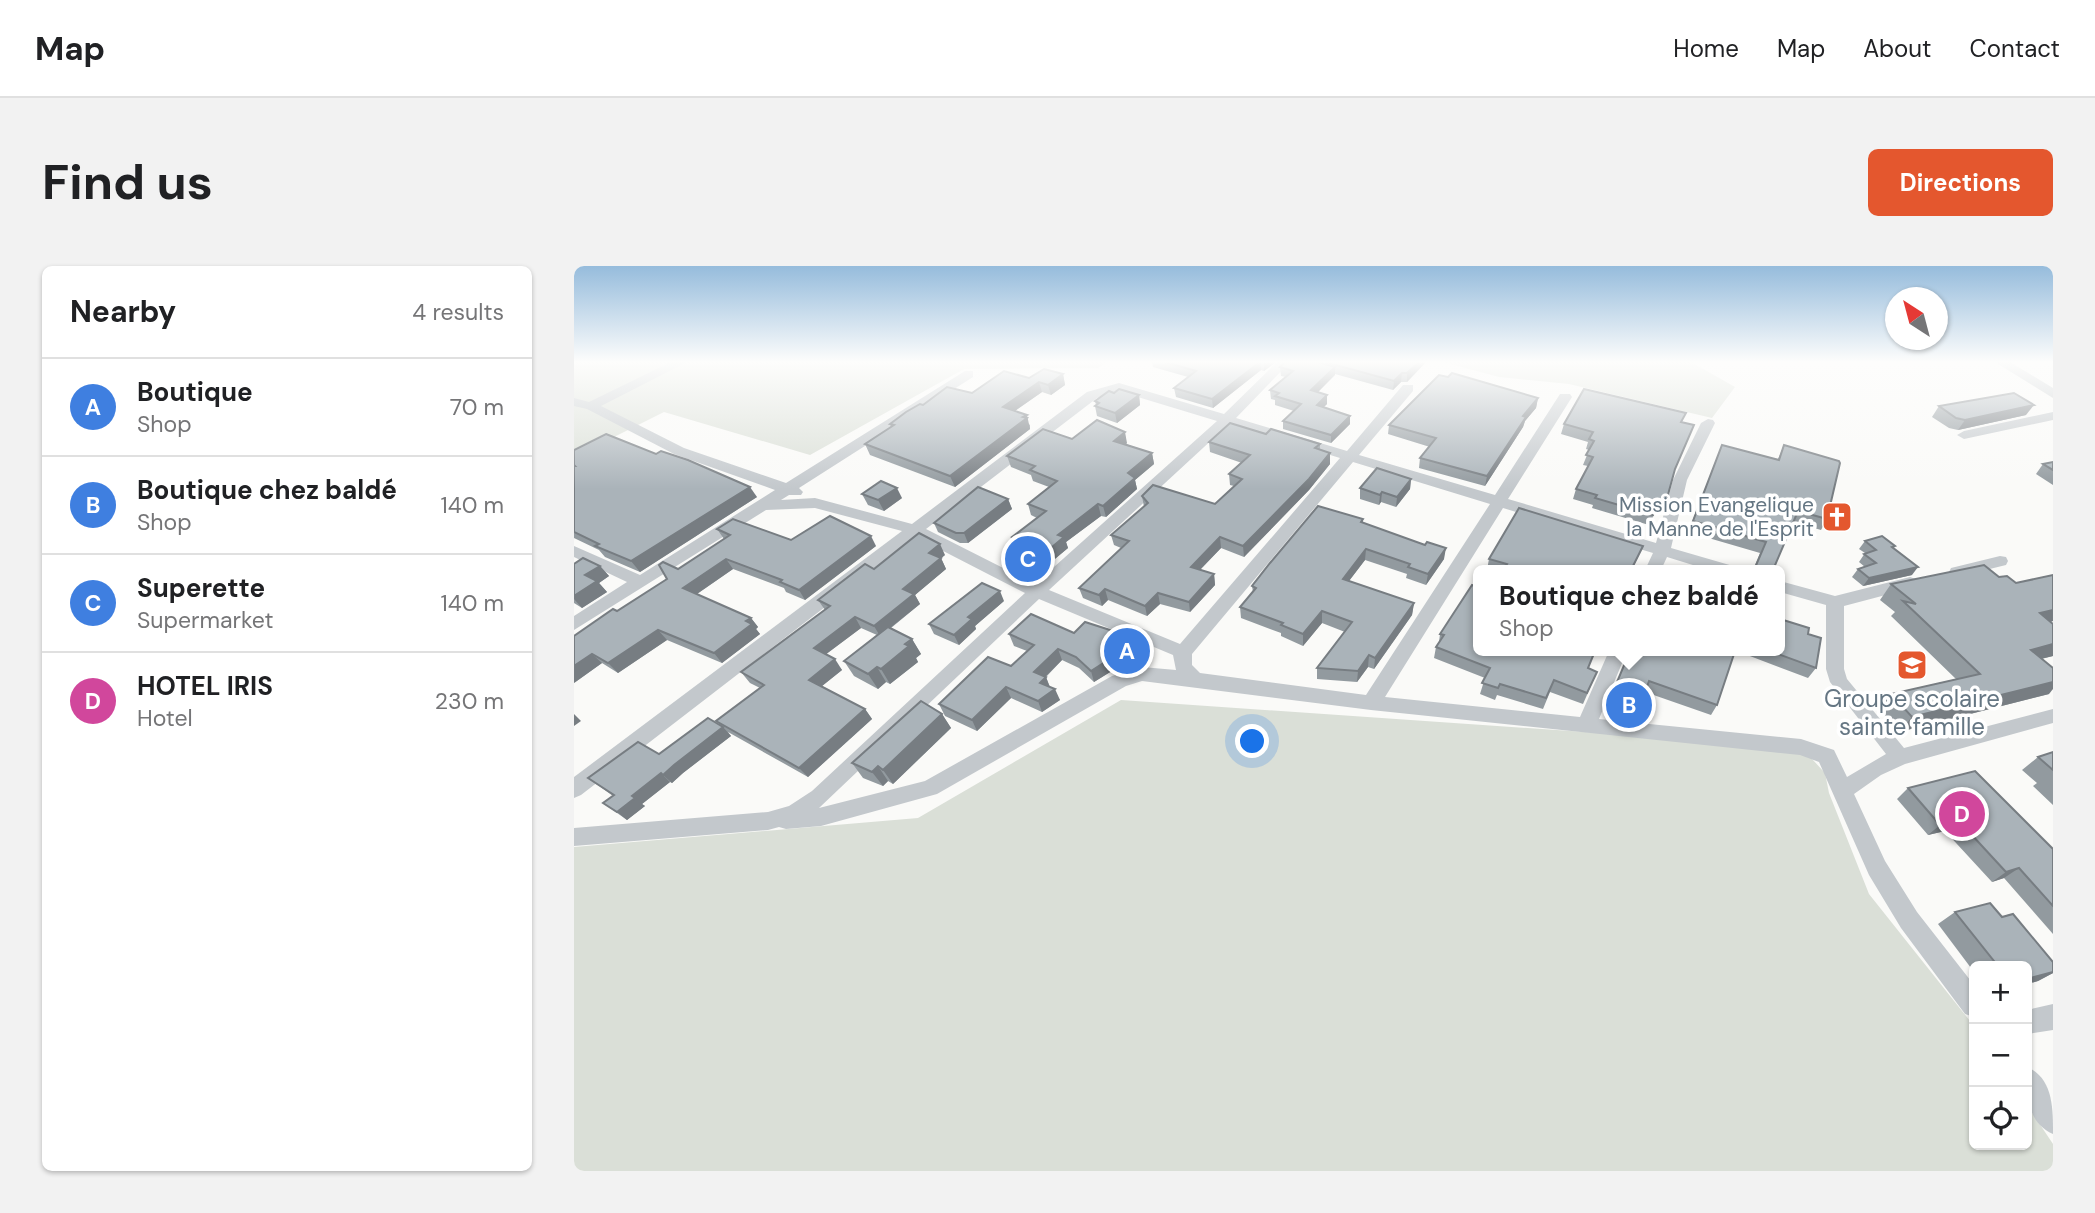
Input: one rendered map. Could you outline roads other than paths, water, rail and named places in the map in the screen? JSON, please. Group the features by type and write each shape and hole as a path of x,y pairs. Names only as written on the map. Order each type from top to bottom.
{"street":[{"path":"583,404 679,451 790,488 815,503 915,530 1037,592 1182,652"},
{"path":"590,406 594,404"},
{"path":"574,624 922,404"},
{"path":"575,787 1084,404"},
{"path":"1175,404 1711,565"},
{"path":"768,821 795,813 819,797 1242,404"},
{"path":"1195,679 1185,672 1180,661 1182,652 1394,404"},
{"path":"1371,703 1560,404"},
{"path":"1964,435 2053,416"},
{"path":"1655,565 1662,550 1680,480 1708,423"},
{"path":"761,505 815,503"},
{"path":"574,551 641,582"},
{"path":"1785,587 1835,602 2000,561"},
{"path":"1835,602 1835,669 1839,682 1900,757"},
{"path":"1586,726 1616,656"},
{"path":"574,836 821,817 930,788 1119,681 1142,674 1371,703 1801,747 1827,756 1877,868 1909,920 1969,998"},
{"path":"1844,790 1874,769 1900,757 2053,716"},
{"path":"2032,1021 2053,1017"},
{"path":"2032,1087 2053,1120"}],"place":[{"name":"Mission Evangelique la Manne de l'Esprit","path":"1837,517"},
{"name":"Superette","path":"1028,559"},
{"name":"Boutique","path":"1127,651"},
{"name":"Groupe scolaire sainte famille","path":"1912,665"},
{"name":"Boutique chez baldé","path":"1629,705"},
{"name":"HOTEL IRIS","path":"1962,814"}]}
